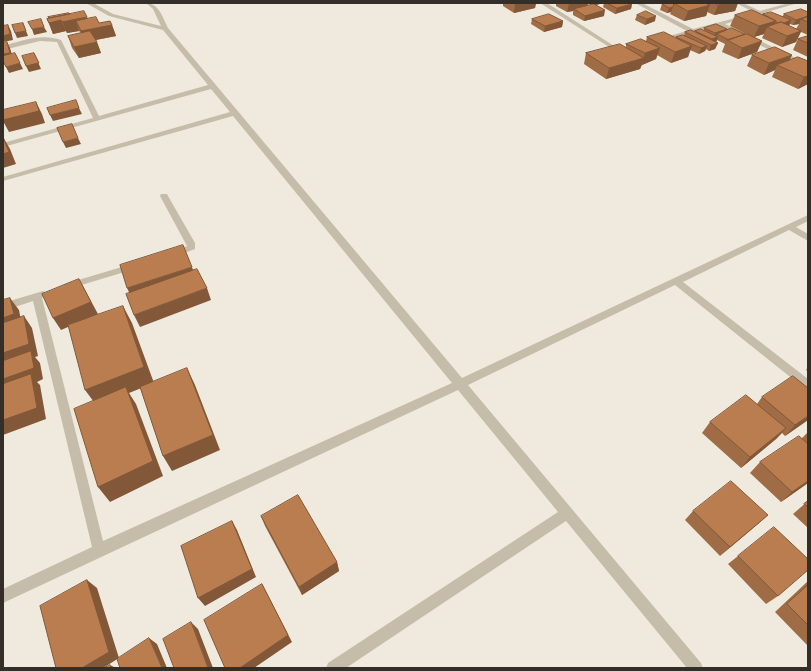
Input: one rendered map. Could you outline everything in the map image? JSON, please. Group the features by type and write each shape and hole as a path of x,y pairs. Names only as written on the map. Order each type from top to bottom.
{"street":[{"path":"90,3 111,15 165,29"},
{"path":"149,3 155,8 165,29 696,668"},
{"path":"543,3 615,51 626,49"},
{"path":"638,3 692,31"},
{"path":"739,3 760,13"},
{"path":"655,41 787,5 794,6"},
{"path":"720,24 808,66"},
{"path":"3,48 47,38 55,38 59,40 97,119"},
{"path":"3,145 213,86"},
{"path":"3,178 235,113"},
{"path":"164,196 192,247 165,257"},
{"path":"3,596 99,550 460,384 808,218"},
{"path":"790,227 808,238"},
{"path":"3,307 142,264"},
{"path":"676,281 808,385"},
{"path":"37,296 99,550"},
{"path":"333,668 567,513"}],"building":[{"path":"607,3 632,3 632,4 617,8"},
{"path":"674,3 673,7 669,8 662,4"},
{"path":"674,3 705,3 710,5 688,11"},
{"path":"715,3 726,3 718,5"},
{"path":"594,4 605,10 585,16 574,9"},
{"path":"801,9 808,12 808,16 796,20 784,14"},
{"path":"752,10 776,21 759,26 735,15"},
{"path":"84,11 87,17 49,23 47,19"},
{"path":"646,11 656,16 647,19 637,15"},
{"path":"771,12 791,20 784,23 778,23 763,14"},
{"path":"69,13 70,14 48,17"},
{"path":"549,14 563,21 545,26 532,19"},
{"path":"96,17 99,23 110,21 112,25 81,31 76,21"},
{"path":"808,17 808,22 801,19"},
{"path":"41,19 44,27 32,29 28,22"},
{"path":"781,22 801,31 787,36 767,27"},
{"path":"23,23 26,31 15,33 12,25"},
{"path":"716,24 727,29 715,33 704,28"},
{"path":"8,25 10,34 3,36 3,26"},
{"path":"732,28 745,34 729,40 717,34"},
{"path":"701,29 718,37 712,39 695,31"},
{"path":"691,30 718,43 711,45 685,32"},
{"path":"90,31 97,42 74,47 68,36"},
{"path":"664,32 692,46 675,52 647,37"},
{"path":"747,34 762,41 742,48 727,40"},
{"path":"683,35 707,46 701,48 676,37"},
{"path":"808,36 808,43 798,39"},
{"path":"641,39 660,48 645,53 626,44"},
{"path":"7,42 10,53 3,54 3,43"},
{"path":"620,44 644,58 609,68 586,53"},
{"path":"775,47 792,55 769,63 752,55"},
{"path":"15,53 20,63 6,67 3,61 3,56"},
{"path":"34,53 39,63 26,66 22,56"},
{"path":"798,57 808,61 808,76 804,77 777,65"},
{"path":"76,100 79,108 50,115 47,108"},
{"path":"36,102 39,111 3,120 3,110"},
{"path":"72,124 78,138 63,142 57,128"},
{"path":"3,137 9,152 3,154"},
{"path":"183,245 192,267 127,288 120,265"},
{"path":"197,269 207,288 134,315 126,294"},
{"path":"79,279 91,302 53,318 42,294"},
{"path":"10,298 14,314 3,318 3,300"},
{"path":"123,306 144,367 85,390 68,325"},
{"path":"24,316 29,344 3,353 3,323"},
{"path":"31,351 34,368 3,379 3,361"},
{"path":"187,368 213,435 163,456 140,387"},
{"path":"31,374 37,408 3,420 3,384"},
{"path":"793,376 808,388 808,416 795,425 762,397"},
{"path":"126,387 153,461 98,487 74,409"},
{"path":"746,395 786,428 750,457 710,422"},
{"path":"799,436 808,444 808,481 792,492 760,462"},
{"path":"731,481 768,515 730,547 693,511"},
{"path":"298,495 337,562 299,587 261,516"},
{"path":"808,501 808,507 804,504"},
{"path":"232,521 252,569 198,598 181,546"},
{"path":"774,527 808,559 808,570 778,596 738,556"},
{"path":"87,580 109,652 82,668 56,668 40,606"},
{"path":"262,584 288,635 240,668 225,668 204,620"},
{"path":"808,585 808,625 787,604"},
{"path":"191,622 208,668 174,668 163,639"},
{"path":"149,638 162,668 120,668 117,659"},
{"path":"110,665 111,668 104,668"}]}
